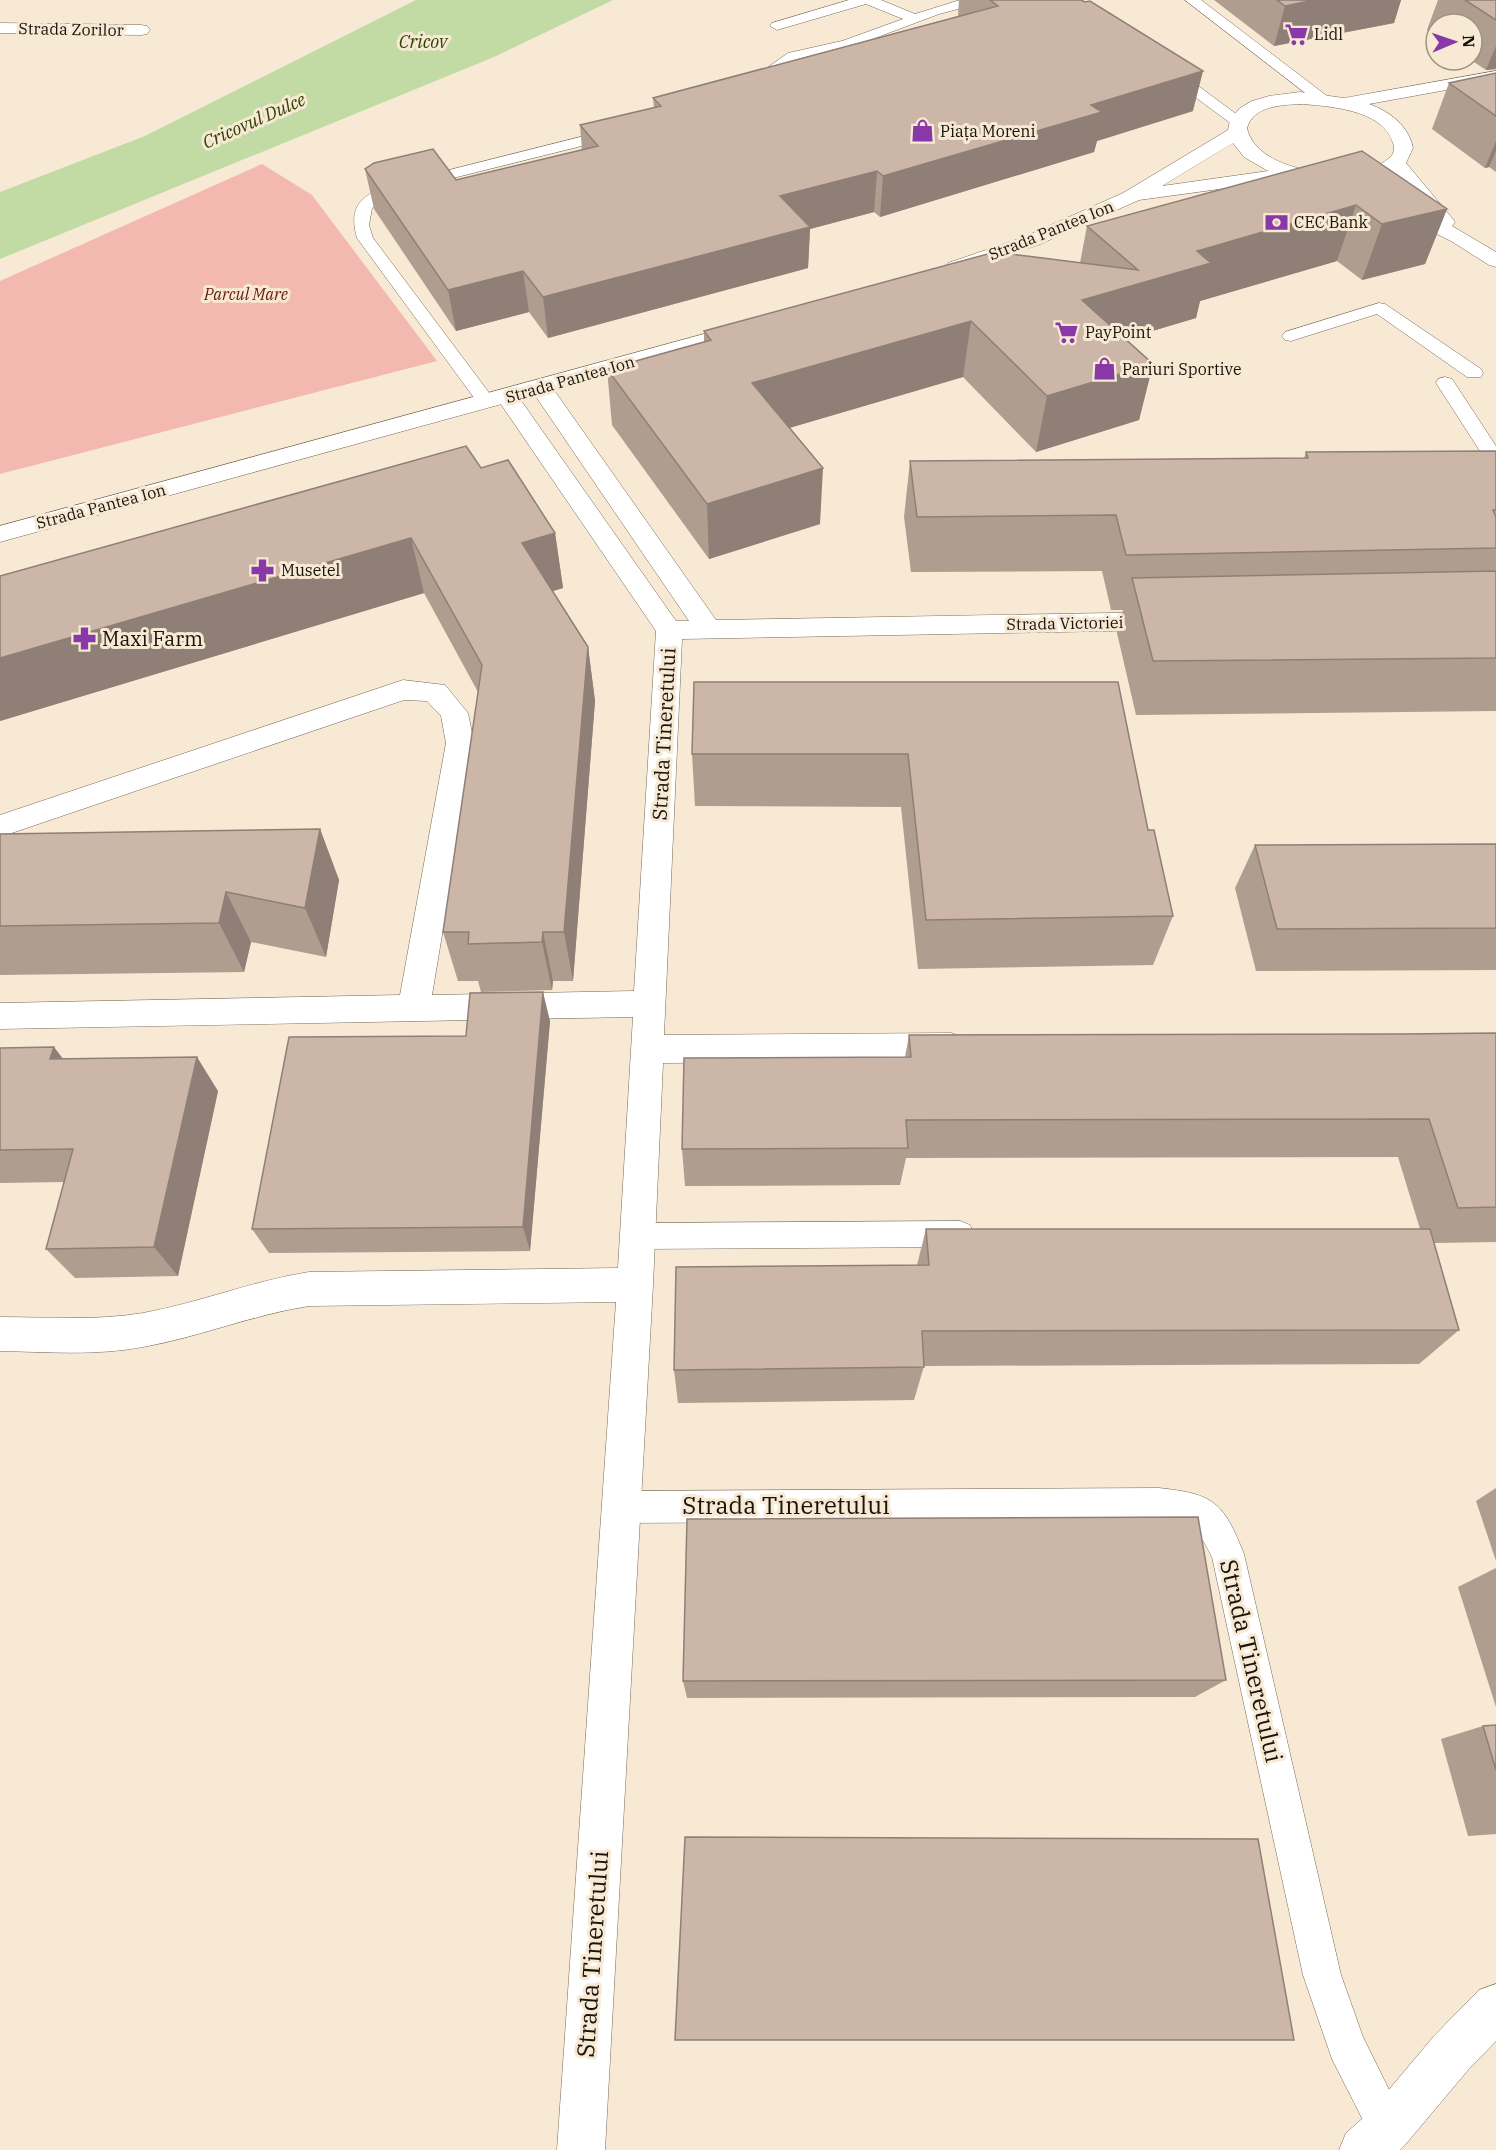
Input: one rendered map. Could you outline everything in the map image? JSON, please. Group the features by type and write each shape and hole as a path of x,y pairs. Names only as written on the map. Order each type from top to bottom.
{"street":[{"name":"Strada Zorilor","path":"0,28 141,30"},
{"path":"1346,103 1496,76"},
{"path":"1396,130 1441,86"},
{"name":"Strada Pantea Ion","path":"930,275 1031,241 1130,197 1237,127 1246,112 1260,105 1300,98 1346,103"},
{"path":"1237,127 1242,144 1254,155 1271,165 1293,173 1341,179 1383,171 1396,163 1403,153 1403,141 1396,130 1384,119 1346,103"},
{"path":"1396,163 1458,237"},
{"name":"Strada Pantea Ion","path":"1130,197 1293,173"},
{"path":"1341,179 1458,237 1496,261"},
{"name":"Strada Pantea Ion","path":"0,534 541,388 768,324"},
{"path":"541,388 708,629"},
{"name":"Strada Tineretului","path":"497,400 669,630 638,1236 581,2150"},
{"name":"Strada Victoriei","path":"669,630 1194,620"},
{"path":"0,826 403,690 435,692 454,713 460,743 414,1008"},
{"path":"0,1016 649,1004"},
{"path":"648,1049 982,1047"},
{"path":"0,1334 97,1334 142,1330 183,1321 277,1293 309,1289 635,1285"},
{"name":"Strada Tineretului","path":"1375,2139 1451,2053 1496,2007"}],"lane":[{"path":"777,26 864,0"},
{"path":"869,0 916,19"},
{"path":"739,94 793,56 846,44 976,0"},
{"path":"1192,0 1322,99"},
{"path":"1153,58 1237,127"},
{"path":"497,400 365,238 359,223 360,211 365,203 411,184 629,130"},
{"path":"1292,336 1379,308 1474,373"},
{"path":"1445,383 1496,461"},
{"path":"638,1236 983,1234"},
{"name":"Strada Tineretului","path":"621,1507 1159,1504 1194,1508 1213,1524 1228,1554 1322,1975 1375,2139"}],"green space":[{"name":"Parcul Mare","path":"262,164 312,195 437,361 0,474 0,281"}],"water":[{"name":"Cricov","path":"416,0 613,0 494,57 0,259 0,192 145,136"}],"building":[{"path":"990,0 1090,1 1203,71 1091,105 1102,112 883,176 877,171 780,196 810,227 543,297 523,271 448,290 365,169 374,163 433,149 456,180 598,146 580,125 661,106 653,98 998,6"},
{"path":"1277,0 1314,0 1285,6"},
{"path":"1465,0 1496,0 1496,20"},
{"path":"1496,73 1496,116 1449,83"},
{"path":"1362,151 1447,209 1382,224 1356,205 1197,251 1211,263 1082,300 1153,364 1047,396 971,321 752,383 823,468 707,504 607,369 711,340 704,331 995,252 1138,270 1087,226"},
{"path":"466,446 481,468 508,460 555,533 522,543 588,647 564,932 543,932 542,942 468,944 469,932 443,932 482,665 411,538 0,658 0,576"},
{"path":"1496,451 1496,510 1493,510 1496,517 1496,548 1126,555 1116,515 917,517 910,461 1308,458 1306,452"},
{"path":"1496,571 1496,658 1153,661 1132,578"},
{"path":"694,682 1118,682 1148,830 1154,830 1173,916 926,920 908,754 692,754"},
{"path":"320,829 305,908 226,892 219,923 0,926 0,834"},
{"path":"1496,844 1496,928 1277,929 1255,845"},
{"path":"543,992 523,1227 252,1229 289,1037 466,1036 470,993"},
{"path":"1496,1033 1496,1207 1458,1208 1429,1119 906,1120 908,1148 682,1149 684,1058 911,1057 909,1035"},
{"path":"54,1047 50,1059 197,1057 154,1247 46,1249 73,1149 0,1150 0,1048"},
{"path":"926,1229 1430,1229 1459,1330 922,1331 924,1367 674,1370 676,1267 929,1265"},
{"path":"1198,1517 1226,1680 683,1681 687,1519"},
{"path":"1496,1725 1496,1770 1483,1726"},
{"path":"685,1837 1258,1839 1294,2040 675,2040"}],"place":[{"name":"Lidl","path":"1296,34"},
{"name":"Piața Moreni","path":"922,131"},
{"name":"CEC Bank","path":"1276,222"},
{"name":"PayPoint","path":"1067,332"},
{"name":"Pariuri Sportive","path":"1104,369"},
{"name":"Musetel","path":"263,570"},
{"name":"Maxi Farm","path":"84,639"}],"water label":[{"name":"Cricovul Dulce","path":"254,121"}]}
